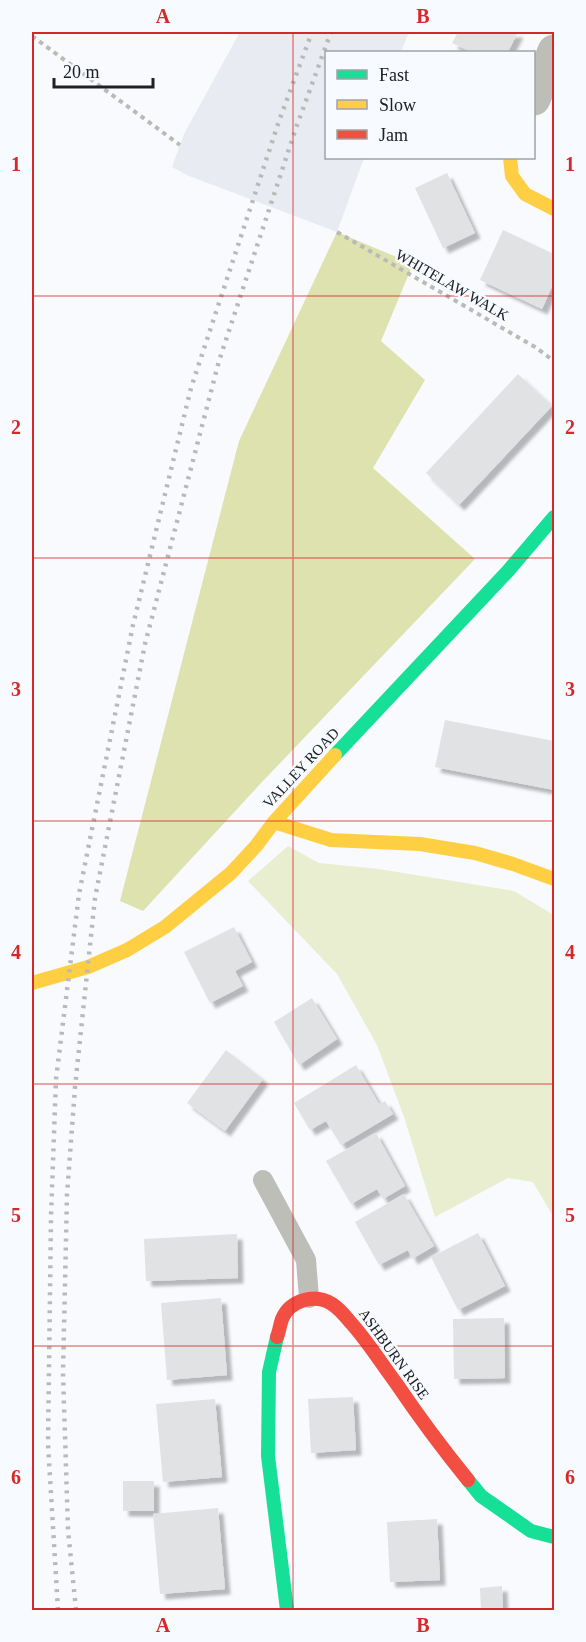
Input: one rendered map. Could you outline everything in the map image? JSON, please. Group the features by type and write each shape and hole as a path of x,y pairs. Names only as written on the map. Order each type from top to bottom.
{"street":[{"path":"535,97 555,51"},
{"path":"510,159 512,176 525,194 555,209"},
{"name":"VALLEY ROAD","path":"32,983 88,967 127,950 165,927 231,873 274,822 508,571 555,517"},
{"path":"274,822 331,840 420,844 475,853 555,879"},
{"path":"287,1611 268,1456 269,1372 282,1319 288,1309 309,1298"},
{"name":"ASHBURN RISE","path":"309,1298 321,1299 340,1310 365,1339 435,1440 481,1496 531,1531 555,1537"}],"lane":[{"path":"264,1180 306,1260 309,1298"}],"path":[{"path":"32,36 180,145"},
{"name":"WHITELAW WALK","path":"337,232 535,347 555,361"}],"shaded area":[{"path":"240,32 409,32 401,51 325,51 325,159 364,159 337,232 189,176 172,167 184,134"}],"green space":[{"path":"337,232 413,264 381,341 425,380 373,468 475,559 261,783 143,911 120,901 239,441"},
{"path":"288,846 319,863 379,869 514,891 552,914 554,917 554,1218 533,1182 508,1178 435,1217 404,1117 377,1045 337,974 248,881"}],"building":[{"path":"458,32 518,32 508,51 469,51 452,43"},
{"path":"447,173 475,233 443,248 415,188"},
{"path":"503,230 554,254 554,282 542,309 480,280"},
{"path":"518,374 552,406 459,505 426,473"},
{"path":"445,720 554,741 554,790 435,767"},
{"path":"234,927 252,962 235,971 243,986 210,1003 184,952"},
{"path":"312,998 337,1039 299,1065 274,1022"},
{"path":"226,1050 263,1079 225,1131 187,1103"},
{"path":"356,1065 379,1104 385,1101 393,1114 341,1145 326,1121 310,1130 294,1103"},
{"path":"376,1133 405,1186 383,1199 377,1189 351,1204 326,1161"},
{"path":"404,1194 434,1246 412,1259 408,1250 379,1265 355,1222"},
{"path":"478,1233 505,1286 458,1310 431,1257"},
{"path":"237,1234 238,1278 146,1281 144,1239"},
{"path":"221,1298 227,1375 167,1380 161,1303"},
{"path":"504,1318 505,1378 454,1379 453,1319"},
{"path":"353,1397 356,1450 311,1453 308,1399"},
{"path":"215,1399 222,1477 163,1482 156,1404"},
{"path":"123,1481 154,1481 154,1511 123,1511"},
{"path":"218,1508 225,1589 160,1594 153,1514"},
{"path":"437,1519 440,1580 390,1582 387,1522"},
{"path":"502,1586 503,1610 481,1610 480,1588"}],"railway":[{"path":"58,1610 48,1444 51,1217 56,1079 79,894 133,625 191,388 279,121 312,32"},
{"path":"76,1610 68,1530 63,1373 67,1195 75,1087 95,898 145,644 219,361 296,128 331,32"}],"traffic: fast":[{"path":"335,755 508,571 554,517"},
{"path":"277,1337 269,1372 268,1456 287,1610"},
{"path":"468,1480 481,1496 531,1531 554,1537"}],"traffic: slow":[{"path":"510,159 512,176 525,194 554,209"},
{"path":"32,983 88,967 127,950 165,927 231,873 335,755"},
{"path":"274,822 331,840 420,844 475,853 554,879"}],"traffic: jam":[{"path":"277,1337 286,1312 297,1303 318,1299 335,1306 364,1338 468,1480"}]}
